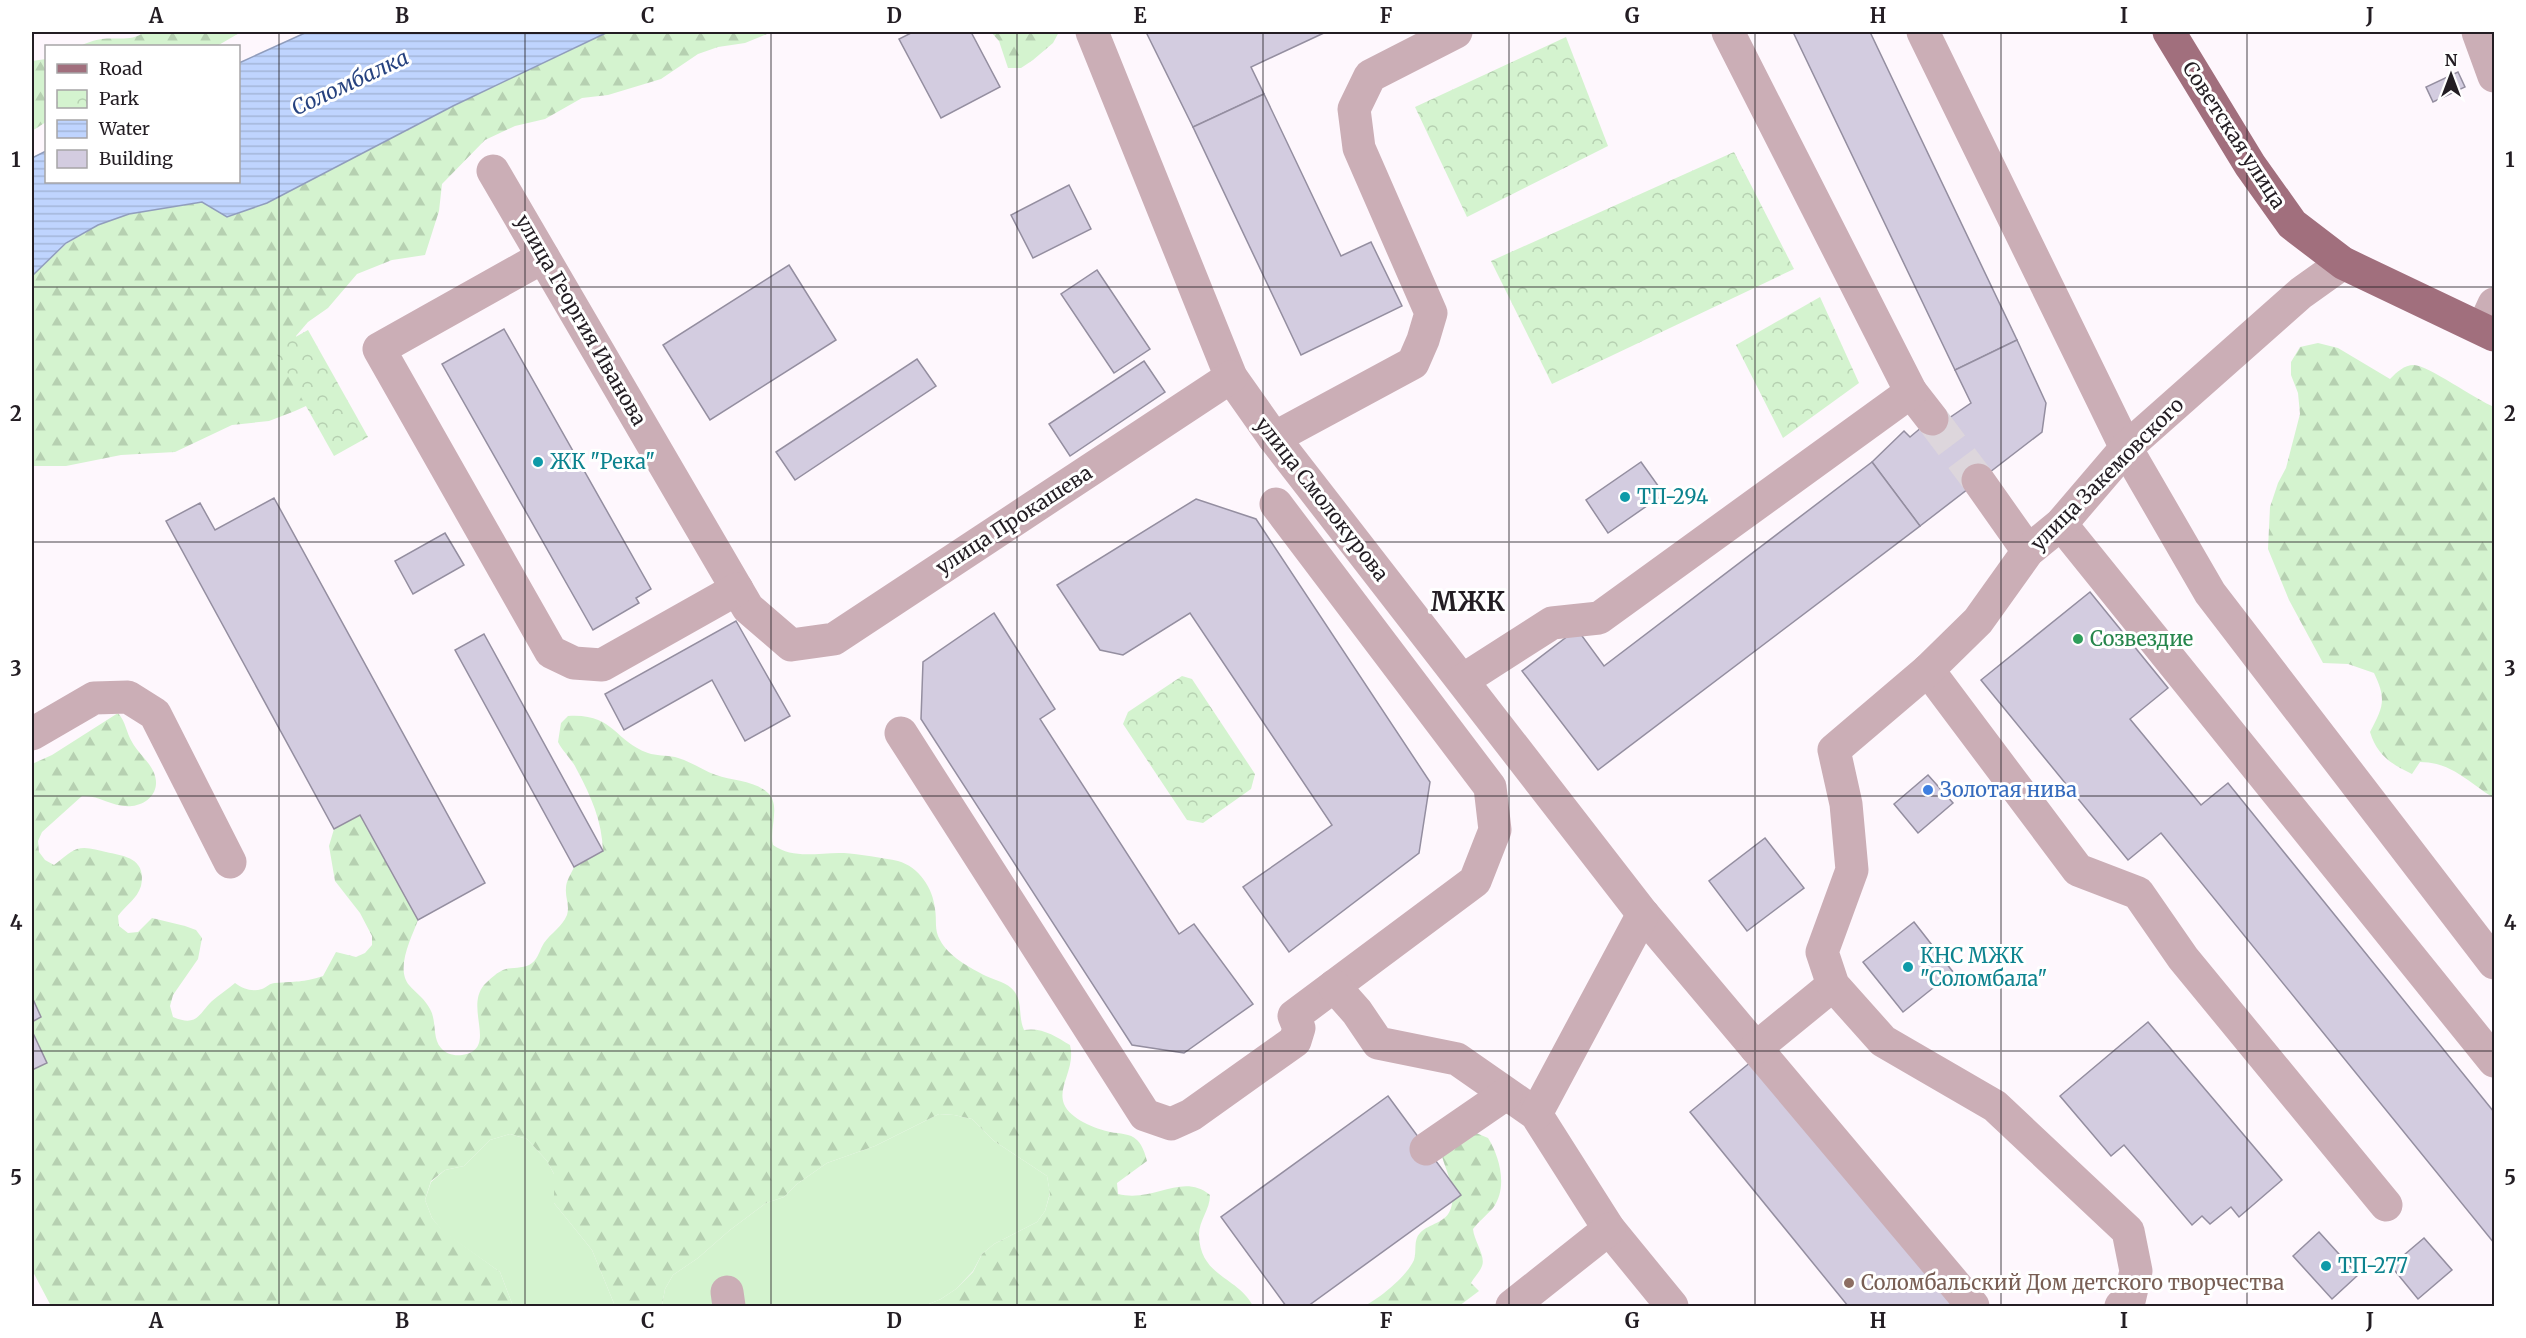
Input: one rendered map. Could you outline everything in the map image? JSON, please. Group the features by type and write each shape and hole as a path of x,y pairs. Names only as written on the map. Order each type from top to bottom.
{"main road":[{"name":"Советская улица","path":"2169,32 2250,165 2292,224 2343,263 2491,322"}],"street":[{"name":"улица Смолокурова","path":"1092,32 1231,377 1274,438 1643,914 1973,1306"},
{"path":"1274,438 1413,363 1431,313 1359,148 1354,109 1370,76 1456,32"},
{"path":"1728,32 1911,392 1932,419"},
{"path":"1923,32 2126,448 2210,593 2494,963"},
{"path":"2478,32 2494,76"},
{"name":"улица Георгия Иванова","path":"493,171 748,608 791,645"},
{"path":"543,257 380,349 551,652 574,663 602,665 737,589"},
{"name":"улица Закемовского","path":"1833,985 1822,952 1852,870 1846,804 1834,750 1928,670 1978,621 2028,551 2061,524 2126,448 2301,293 2343,263"},
{"name":"улица Прокашева","path":"791,645 834,639 1231,377"},
{"path":"1463,680 1552,623 1599,618 1911,392"},
{"path":"1978,480 2028,551"},
{"path":"901,733 1145,1116 1171,1124 1191,1116 1295,1041 1299,1028 1294,1016 1474,881 1495,830 1490,787 1276,504"},
{"path":"2061,524 2494,1061"},
{"path":"1928,670 2078,870 2138,893 2183,958 2386,1205"},
{"path":"32,734 94,698 128,697 155,714 230,862"},
{"path":"1536,1114 1643,914"},
{"path":"1756,1048 1833,985 1883,1041 1995,1106 2128,1230 2136,1271 2129,1301 2121,1306"},
{"path":"1334,986 1357,1012 1378,1043 1457,1059 1536,1114 1609,1228 1672,1306"},
{"path":"1426,1149 1506,1094"},
{"path":"1512,1306 1609,1228"}],"green space":[{"path":"144,32 241,32 219,45 83,45 102,39 139,35"},
{"path":"608,32 772,32 745,43 718,47 698,54 661,79 608,95 582,98 545,119 515,126 485,140 442,184 439,211 425,255 392,260 357,274 328,308 308,322 296,336 297,351 314,392 306,406 269,421 232,425 175,452 121,455 66,466 32,466 32,276 66,244 98,225 129,214 202,202 228,217 267,203 453,106"},
{"path":"991,32 1059,32 1053,43 1033,60 1021,68 1008,68 999,41"},
{"path":"1566,37 1608,146 1467,217 1415,107"},
{"path":"45,59 45,123 32,131 32,61"},
{"path":"1734,152 1794,269 1552,384 1491,261"},
{"path":"1820,297 1859,383 1783,438 1736,345"},
{"path":"308,330 368,437 334,456 274,349"},
{"path":"2318,343 2338,348 2390,379 2407,366 2420,367 2441,376 2494,407 2494,798 2451,769 2420,762 2412,774 2391,762 2381,753 2370,732 2382,703 2381,690 2374,673 2348,664 2323,663 2289,600 2268,549 2270,507 2286,468 2300,414 2298,393 2291,375 2291,362 2300,347"},
{"path":"1182,676 1192,679 1255,774 1251,789 1203,823 1187,820 1123,724 1128,712"},
{"path":"118,713 132,742 154,773 155,790 144,802 132,806 82,796 42,832 38,841 39,852 45,860 54,865 74,850 84,848 127,857 141,869 141,886 118,916 119,926 128,933 138,932 152,918 196,930 202,938 198,959 173,995 170,1006 173,1017 187,1021 196,1018 212,1001 235,983 255,990 273,983 310,980 323,976 336,952 356,957 365,953 372,945 372,936 360,913 335,881 329,846 334,829 360,815 418,920 404,961 405,978 430,1009 436,1039 441,1048 456,1055 473,1051 480,1037 477,1005 484,985 503,970 526,966 534,961 544,943 567,915 566,885 574,867 603,851 598,819 591,799 575,766 558,742 561,723 568,716 595,719 605,723 628,742 648,753 675,757 716,775 750,783 768,793 774,804 773,845 781,850 798,854 864,855 898,861 918,873 931,893 937,932 948,951 973,969 1011,988 1019,1000 1024,1030 1043,1031 1070,1045 1071,1061 1062,1097 1067,1109 1091,1126 1131,1136 1141,1145 1147,1161 1117,1183 1118,1194 1144,1195 1189,1186 1210,1195 1199,1230 1201,1249 1212,1268 1238,1288 1253,1306 924,1306 956,1289 973,1272 982,1254 994,1244 1037,1222 1045,1211 1050,1194 1047,1176 994,1141 972,1119 939,1114 875,1146 827,1163 797,1184 784,1197 766,1203 698,1258 673,1275 665,1289 662,1306 615,1306 592,1250 554,1203 554,1174 547,1161 527,1139 510,1134 490,1140 464,1166 445,1170 431,1181 425,1200 432,1218 442,1230 500,1272 513,1306 51,1306 32,1270 32,764 52,755"},
{"path":"939,1114 972,1119 994,1141 1047,1176 1050,1193 1045,1211 1037,1222 994,1244 982,1254 973,1271 956,1289 924,1306 662,1306 665,1289 673,1275 698,1258 766,1203 784,1197 797,1184 827,1163 875,1146"},
{"path":"1469,1130 1488,1138 1496,1154 1501,1173 1498,1200 1473,1229 1483,1262 1471,1283 1479,1291 1459,1306 1364,1306 1385,1293 1399,1280 1414,1260 1418,1236 1449,1213 1452,1193 1440,1149"},
{"path":"510,1134 527,1139 547,1161 554,1174 554,1203 592,1250 615,1306 513,1306 500,1272 442,1231 432,1218 425,1200 431,1182 445,1170 464,1166 490,1140"}],"water":[{"name":"Соломбалка","path":"307,32 608,32 453,106 267,203 227,217 202,202 129,214 98,225 66,243 32,276 32,158 45,152 45,183 240,183 240,63"}],"building":[{"path":"913,32 971,32 1000,87 941,118 899,39"},
{"path":"1146,32 1326,32 1251,67 1264,94 1193,127"},
{"path":"1793,32 1870,32 2017,340 1955,370"},
{"path":"2458,72 2465,87 2433,102 2426,87"},
{"path":"1264,94 1341,256 1371,242 1402,306 1301,355 1193,127"},
{"path":"1069,185 1091,229 1033,258 1011,215"},
{"path":"789,265 836,340 710,420 663,345"},
{"path":"1097,270 1150,349 1114,373 1061,294"},
{"name":"ЖК \"Река\"","path":"504,329 651,589 636,598 639,603 593,630 442,364"},
{"path":"2017,340 2046,403 2042,432 1920,526 1872,462 1904,431 1910,437 1941,411 1949,418 1971,403 1955,370"},
{"path":"917,359 936,386 795,480 776,452"},
{"path":"1144,361 1165,392 1070,456 1049,424"},
{"name":"ТП-294","path":"1641,462 1664,494 1608,533 1586,500"},
{"path":"1872,462 1920,526 1598,770 1522,671 1577,629 1604,666"},
{"path":"274,498 485,883 418,920 360,815 334,829 166,521 200,503 215,530"},
{"path":"1196,499 1256,519 1430,782 1419,853 1289,952 1243,887 1332,825 1190,613 1123,655 1100,650 1057,585"},
{"path":"445,533 464,565 413,594 395,561"},
{"path":"2090,592 2168,688 2130,719 2201,805 2228,783 2494,1112 2494,1243 2161,833 2128,860 1981,680"},
{"path":"994,613 1055,709 1040,719 1179,934 1194,924 1253,1004 1184,1053 1132,1045 921,719 923,662"},
{"path":"736,621 790,716 745,741 712,680 624,730 605,694"},
{"path":"484,634 603,851 574,867 455,650"},
{"path":"1928,775 1953,803 1918,833 1894,804"},
{"path":"1765,838 1804,888 1747,931 1709,881"},
{"name":"КНС МЖК \"Соломбала\"","path":"1914,922 1953,972 1903,1012 1863,962"},
{"path":"32,997 41,1017 32,1022"},
{"path":"2148,1022 2282,1180 2239,1217 2231,1207 2210,1224 2202,1216 2192,1225 2124,1145 2111,1156 2060,1096"},
{"path":"32,1031 47,1063 32,1070"},
{"path":"1752,1061 1953,1306 1848,1306 1690,1112"},
{"path":"1388,1096 1461,1195 1308,1306 1286,1306 1221,1217"},
{"name":"ТП-277","path":"2319,1232 2358,1275 2332,1299 2293,1256"},
{"path":"2424,1238 2452,1270 2418,1299 2391,1266"}],"tunnel":[{"path":"1932,419 1978,480"}],"place":[{"name":"ЖК \"Река\"","path":"538,462"},
{"name":"ТП-294","path":"1625,497"},
{"name":"Созвездие","path":"2078,639"},
{"name":"Золотая нива","path":"1928,790"},
{"name":"КНС МЖК \"Соломбала\"","path":"1908,967"},
{"name":"ТП-277","path":"2326,1266"},
{"name":"Соломбальский Дом детского творчества","path":"1849,1283"}],"district":[{"name":"МЖК","path":"1468,602"}]}
